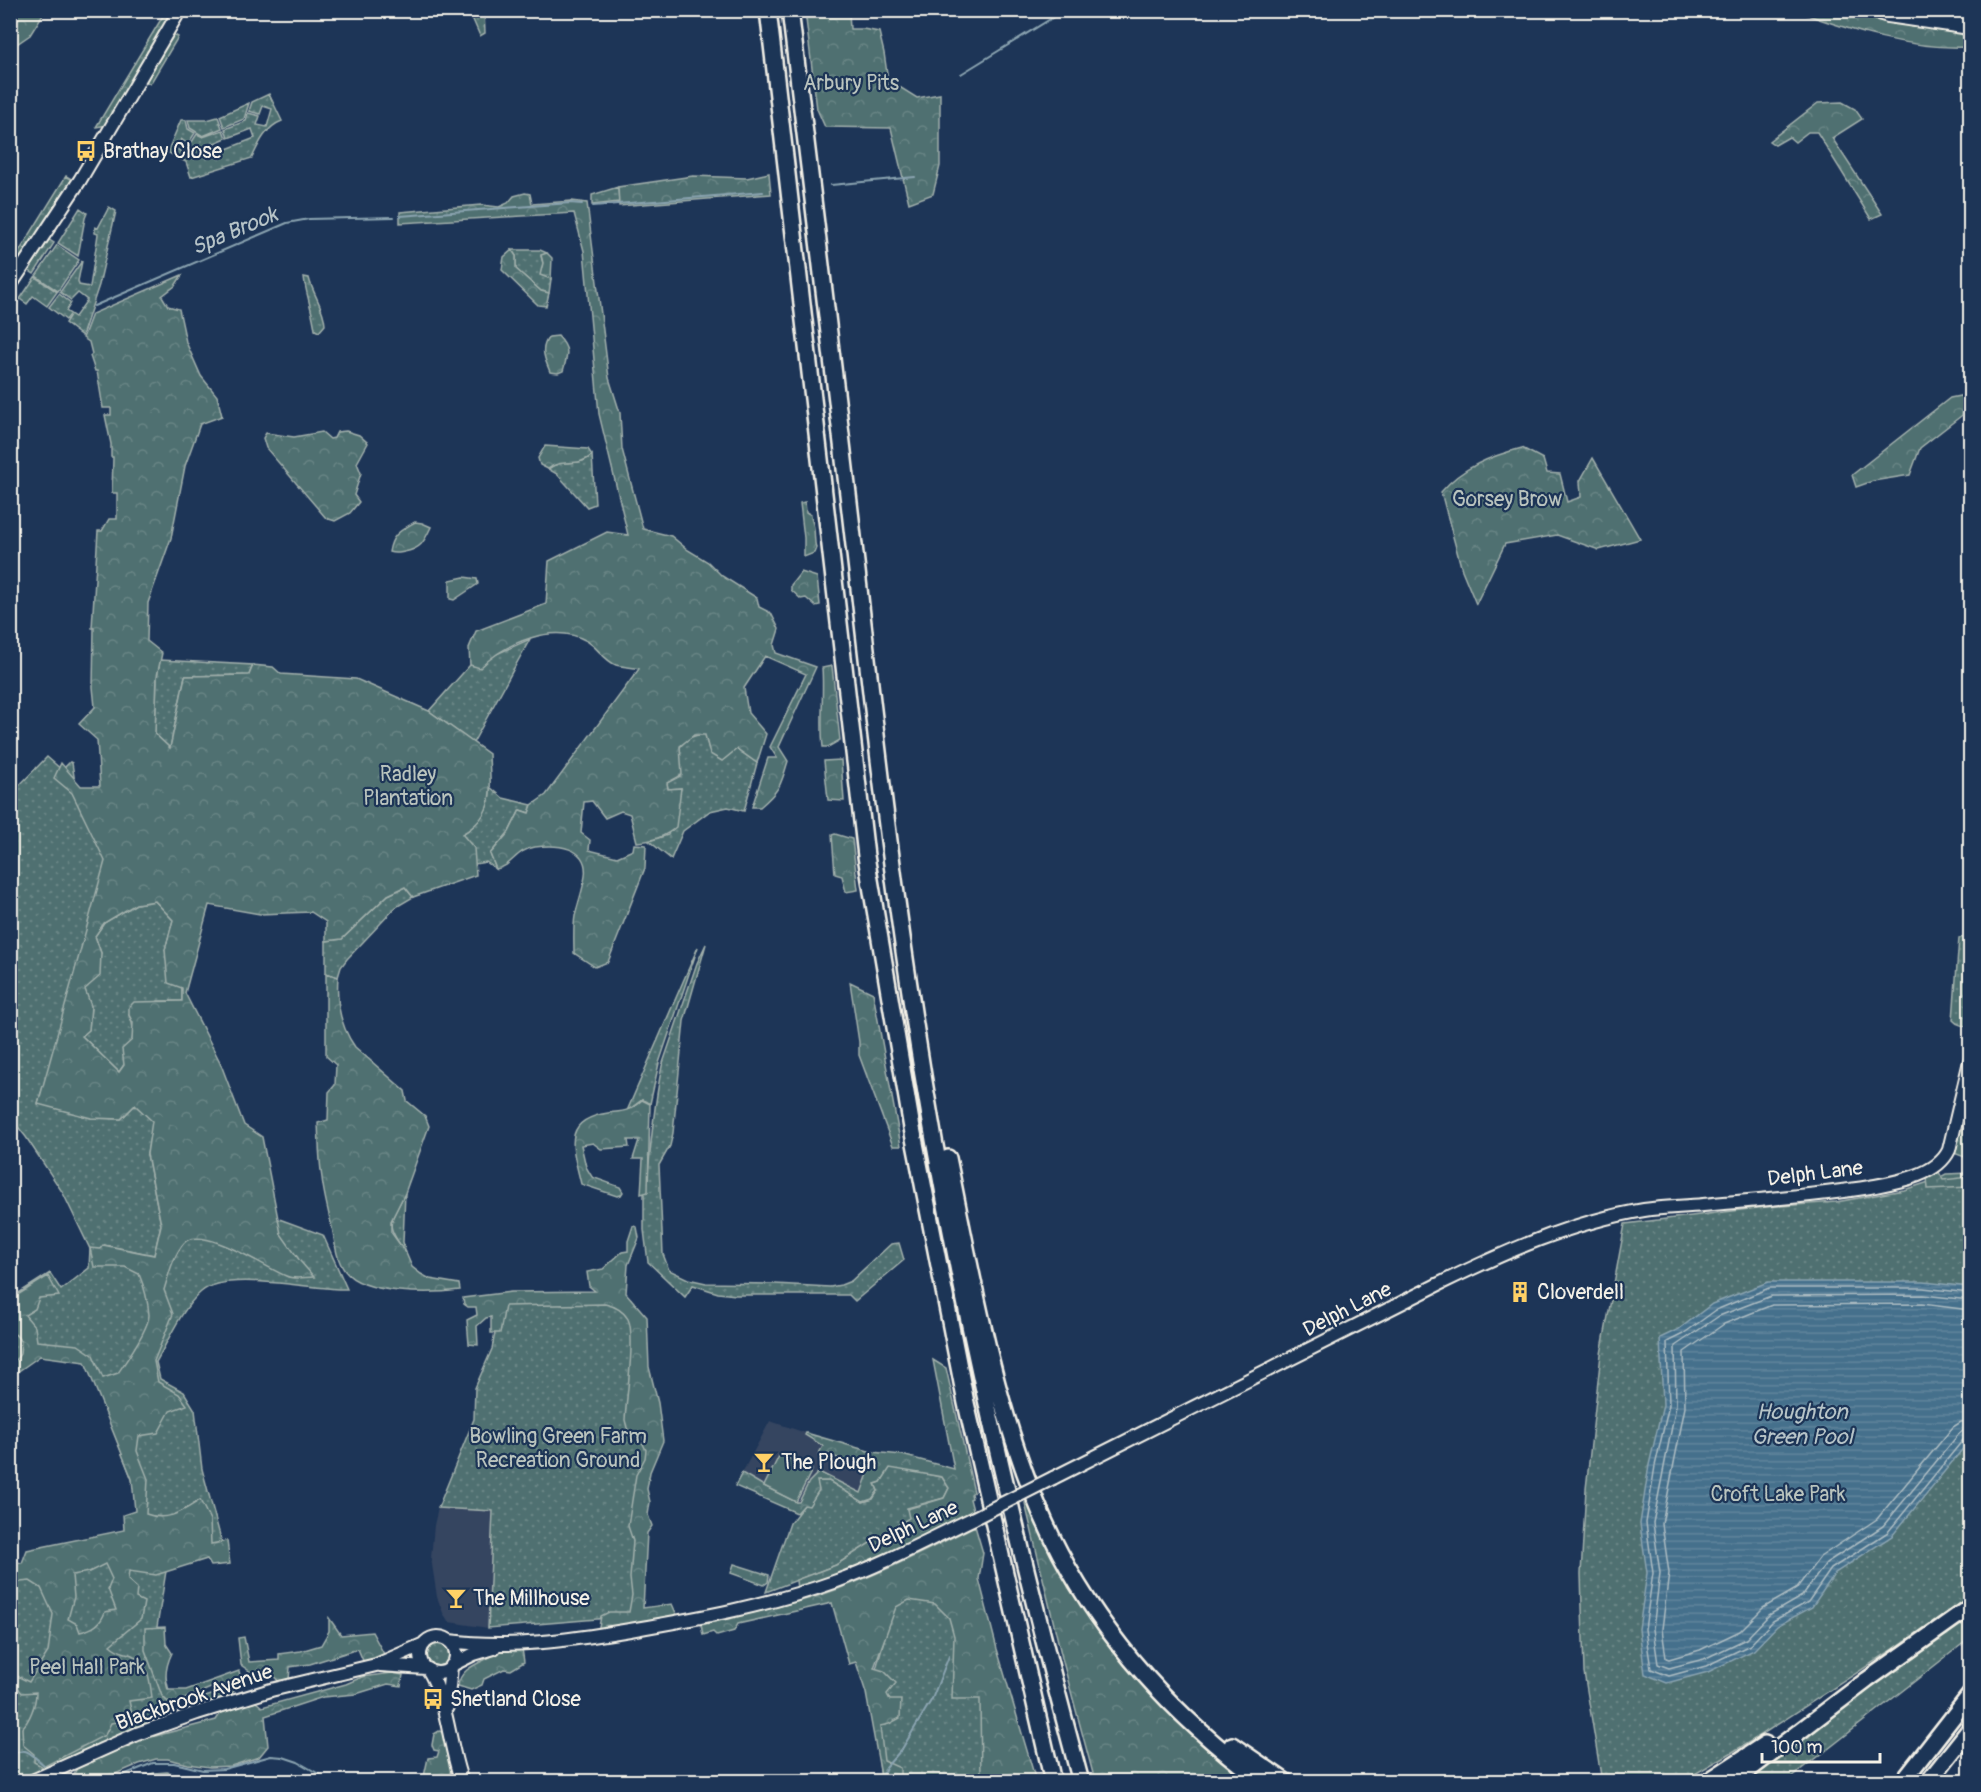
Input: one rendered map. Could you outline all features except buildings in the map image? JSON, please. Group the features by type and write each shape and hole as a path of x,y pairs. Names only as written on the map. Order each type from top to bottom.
{"highway":[{"path":"768,10 866,856 912,1128 966,1403 1018,1621 1053,1782"},
{"path":"790,10 891,857 912,1006 955,1252 987,1402 1036,1613 1081,1782"},
{"path":"891,857 967,1249 990,1351 1015,1442 1041,1512 1075,1579 1114,1638 1171,1702 1230,1756 1263,1782"},
{"path":"1733,1782 1867,1680 1971,1607"},
{"path":"1018,1621 1062,1782"},
{"path":"1707,1782 1867,1680"},
{"path":"1902,1782 1971,1695"},
{"path":"1171,1702 1286,1782"},
{"path":"1928,1782 1971,1729"}],"main road":[{"path":"1872,10 1888,15 1971,27"},
{"path":"1934,10 1971,15"}],"street":[{"path":"10,286 80,180 180,10"},
{"name":"Delph Lane","path":"501,1645 595,1635 699,1618 775,1601 835,1582 912,1549 1439,1284 1547,1235 1644,1210 1834,1193 1885,1184 1924,1172 1941,1162 1949,1150 1971,1061"},
{"path":"447,1714 451,1666 455,1655 453,1645 449,1641 434,1638 423,1644 420,1654 436,1684 447,1714 454,1758 462,1782"},
{"path":"449,1641 501,1645"},
{"name":"Blackbrook Avenue","path":"30,1782 137,1734 271,1690 376,1665 423,1644"},
{"path":"427,1669 437,1673 474,1654 501,1645"},
{"name":"Blackbrook Avenue","path":"376,1665 427,1669"}],"shaded area":[{"path":"770,1421 806,1433 823,1446 825,1459 828,1454 869,1471 861,1494 809,1482 799,1502 796,1502 742,1473"},
{"path":"438,1508 493,1510 488,1628 449,1622 443,1613 437,1597 431,1558"}],"green space":[{"path":"16,11 45,11 30,35 11,48 11,19 17,14"},
{"path":"166,11 175,11 107,125 96,127"},
{"path":"471,11 484,11 485,33 480,36 471,15"},
{"name":"Arbury Pits","path":"805,11 849,11 850,29 879,32 889,87 898,86 917,98 940,94 940,166 933,194 909,203 891,128 825,127 817,109"},
{"path":"1797,11 1854,11 1906,23 1970,32 1970,47 1926,45 1882,38"},
{"path":"171,33 178,37 150,84 144,80"},
{"path":"269,94 282,121 267,131 252,158 191,177 186,162 169,153 181,120 186,120 188,129 195,133 188,144 181,139 175,148 191,158 197,150 190,145 197,134 203,137 223,130 226,138 203,148 206,157 255,138 252,129 228,138 225,129 246,121 248,113 260,116 257,125 267,127 272,109 263,106 260,114 249,111 252,102"},
{"path":"1842,102 1855,109 1862,119 1832,138 1882,214 1871,219 1817,132 1808,132 1795,142 1789,137 1775,145 1769,141 1818,103"},
{"path":"249,103 244,119 224,127 220,116"},
{"path":"218,117 222,128 203,136 190,128 188,120 207,120"},
{"path":"769,173 771,194 619,206 618,187 693,176 747,178"},
{"path":"66,176 75,181 11,279 11,265"},
{"path":"618,187 619,202 592,205 592,195"},
{"path":"530,194 532,204 572,201 587,203 609,378 620,413 622,449 643,529 671,536 708,562 722,576 757,598 759,607 771,613 779,629 774,645 776,653 816,667 779,747 788,761 781,782 772,796 760,807 752,807 768,758 777,758 770,747 806,674 765,656 744,688 748,713 766,734 757,763 737,749 722,761 710,754 705,735 694,735 680,746 682,775 667,783 668,789 681,788 676,827 663,836 648,841 637,842 630,814 621,811 605,818 592,801 584,802 581,833 590,840 589,850 617,857 633,850 634,844 646,845 645,868 608,962 595,967 574,953 575,916 585,876 582,858 569,849 561,847 535,847 523,851 506,865 496,869 490,854 509,832 520,810 529,813 532,805 546,795 639,669 616,665 587,641 560,634 530,638 516,643 480,668 470,665 469,648 476,631 546,604 549,561 607,532 628,535 599,414 584,251 574,213 400,223 400,212 481,205 499,207 508,203 514,196"},
{"path":"109,207 116,211 99,285 82,336 65,323 70,315 66,320 49,307 59,294 71,303 66,311 75,317 87,300 78,293 71,300 60,292 82,261 79,285 90,287 98,234 95,233 95,227 98,228"},
{"path":"80,208 87,213 78,256 58,243"},
{"path":"48,239 54,243 34,274 28,270"},
{"path":"57,245 79,260 58,291 36,276"},
{"path":"512,250 540,250 547,253 541,256 543,263 541,275 551,279 549,293 541,291 516,269 516,256"},
{"path":"512,250 516,256 516,269 541,291 549,293 546,306 538,305 502,270 504,257"},
{"path":"547,253 552,258 551,279 540,275 543,263 541,255"},
{"name":"Radley Plantation","path":"182,275 175,286 162,296 168,306 179,309 186,342 201,376 217,396 222,416 200,424 185,466 171,538 148,603 147,641 162,653 157,676 155,734 170,748 185,676 249,675 253,665 273,667 281,674 356,679 429,711 489,754 490,789 489,800 481,818 462,834 474,848 476,875 413,897 405,887 388,895 342,939 326,941 326,922 311,912 260,914 209,905 185,993 220,1062 244,1125 262,1137 281,1234 314,1277 289,1277 234,1249 205,1239 193,1239 184,1243 177,1254 164,1290 173,1314 154,1361 158,1382 179,1394 187,1405 170,1411 158,1433 139,1436 137,1451 148,1479 146,1514 168,1516 200,1500 210,1520 211,1544 227,1541 230,1564 211,1566 207,1559 156,1575 129,1571 128,1580 137,1588 136,1598 144,1602 141,1619 110,1645 142,1662 148,1673 152,1698 129,1701 133,1719 111,1723 105,1735 43,1767 34,1762 34,1754 23,1745 22,1728 32,1712 36,1692 22,1693 16,1685 11,1684 11,1673 29,1682 48,1652 53,1614 41,1588 30,1581 11,1583 11,1561 22,1563 27,1550 124,1530 123,1515 135,1511 132,1479 85,1362 40,1356 16,1373 12,1365 20,1354 21,1342 11,1332 11,1299 48,1276 59,1296 39,1298 35,1309 25,1315 35,1327 37,1341 78,1345 93,1355 103,1378 118,1373 137,1345 148,1321 147,1299 139,1274 125,1267 94,1267 90,1248 100,1249 103,1245 154,1255 161,1225 147,1154 152,1121 135,1105 121,1119 91,1118 38,1104 105,861 72,793 54,778 61,763 81,786 100,786 97,740 79,724 95,707 94,628 92,628 98,531 102,531 109,519 117,519 117,493 112,493 113,457 111,457 111,444 105,415 111,415 111,408 103,408 97,371 95,371 90,356 92,354 89,342 83,338 92,314","holes":["155,901 173,920 165,950 168,983 182,988 182,1001 134,1002 129,1007 129,1015 133,1023 132,1040 122,1049 124,1065 119,1072 82,1036 89,1030 91,1006 85,989 100,976 101,953 95,936 104,923 136,904","105,1564 112,1579 108,1589 116,1610 105,1612 96,1625 80,1632 77,1624 68,1619 74,1597 72,1575 89,1572"]},
{"path":"35,277 57,292 47,306 33,296 27,304 20,299"},
{"path":"304,277 309,278 323,312 325,325 319,332 315,330"},
{"path":"558,336 567,352 563,371 558,373 550,372 544,346 549,337"},
{"path":"1970,394 1970,409 1920,448 1910,475 1873,481 1856,487 1852,475 1950,398"},
{"path":"346,431 359,435 368,443 357,463 361,473 354,495 359,502 350,513 335,521 326,518 266,448 263,438 266,433 294,437 322,432 330,439 334,438 337,432"},
{"path":"545,446 588,449 592,455 581,461 559,464 548,469 540,465 538,458"},
{"name":"Gorsey Brow","path":"1522,448 1543,459 1547,473 1560,474 1567,502 1581,497 1580,481 1593,458 1640,539 1599,550 1557,535 1505,544 1476,604 1462,570 1441,492 1468,469 1499,455"},
{"path":"592,455 595,504 587,507 557,474 548,469 559,464 581,461"},
{"path":"805,502 806,512 811,515 814,526 816,548 814,553 804,557 800,503"},
{"path":"415,522 431,527 421,544 410,551 389,552 395,537"},
{"path":"801,572 817,577 820,605 815,606 806,598 801,599 791,590 791,585"},
{"path":"464,577 477,579 478,584 454,600 450,599 450,580"},
{"path":"530,639 473,743 429,711 470,665 480,667 492,656"},
{"path":"160,660 253,665 249,675 185,676 170,748 155,734 157,676"},
{"path":"832,666 840,740 828,747 823,747 822,668"},
{"path":"705,734 710,754 737,749 757,763 744,811 728,807 710,811 683,831 671,859 649,841 668,835 681,788 668,789 667,783 678,751 688,739 695,735"},
{"name":"Peel Hall Park","path":"47,757 62,770 70,762 72,763 76,789 114,860 38,1103 91,1118 121,1119 135,1105 153,1121 147,1154 161,1225 154,1255 104,1245 159,1263 192,1187 323,1235 347,1289 270,1282 229,1282 213,1285 201,1292 182,1316 156,1362 160,1379 184,1392 195,1410 202,1469 222,1543 167,1565 156,1633 171,1700 171,1717 109,1740 18,1782 10,1781 11,1566 60,1572 139,1535 135,1487 86,1360 34,1348 11,1364 11,1298 50,1273 61,1290 89,1268 90,1249 63,1193 11,1118 10,795"},
{"path":"841,760 844,801 828,800 824,761"},
{"path":"490,787 503,798 532,805 529,813 520,810 509,832 490,854 496,869 486,862 475,864 462,834 483,814 489,801"},
{"path":"832,835 852,839 858,890 846,892 842,876 835,874"},
{"path":"405,887 413,897 396,907 347,959 338,977 326,973 326,941 342,939 388,895"},
{"path":"155,901 173,920 165,950 182,988 182,1001 158,1001 129,1015 133,1029 132,1044 119,1072 82,1036 89,1030 91,1006 84,989 101,953 95,936 104,923 136,904"},
{"path":"1970,937 1970,1025 1966,1026 1953,1020 1959,938"},
{"path":"706,944 684,1021 673,1133 670,1146 659,1165 663,1254 669,1270 688,1279 706,1283 830,1287 851,1281 891,1244 899,1243 904,1260 855,1301 849,1295 736,1295 718,1293 693,1285 685,1297 648,1262 644,1230 644,1194 647,1189 659,1081 697,963"},
{"path":"698,947 659,1063 650,1104 642,1100 627,1111"},
{"path":"326,973 338,977 340,1014 355,1047 405,1091 407,1101 425,1116 429,1126 405,1193 391,1221 391,1232 406,1253 412,1267 430,1279 459,1284 460,1290 416,1292 382,1289 354,1279 340,1263 324,1192 319,1151 318,1123 328,1120 329,1092 335,1085 336,1065 326,1056"},
{"path":"850,982 873,993 901,1146 893,1146 859,1055"},
{"path":"1970,1085 1970,1166 1965,1157 1954,1153"},
{"path":"642,1100 650,1104 648,1192 641,1194 643,1159 633,1159 639,1140 628,1140 629,1147 601,1149 593,1143 581,1145 586,1167 592,1177 620,1187 623,1192 621,1195 617,1196 581,1184 573,1148 576,1129 582,1122 593,1117 626,1110"},
{"path":"1938,1170 1943,1180 1970,1177 1970,1187 1928,1189 1927,1177"},
{"name":"Croft Lake Park","path":"1970,1173 1970,1596 1758,1737 1683,1781 1602,1782 1584,1672 1581,1574 1586,1489 1601,1354 1625,1224 1766,1207 1836,1202 1904,1190 1946,1174"},
{"path":"405,1193 403,1242 406,1253 394,1235 391,1224"},
{"path":"633,1226 637,1227 639,1238 628,1265 626,1293 647,1317 649,1367 658,1403 663,1441 650,1472 647,1489 650,1502 648,1515 652,1526 647,1533 643,1608 672,1604 676,1613 670,1620 598,1632 601,1616 609,1612 629,1612 632,1595 630,1578 633,1541 628,1526 636,1475 645,1458 646,1450 641,1440 631,1434 625,1420 631,1352 628,1319 618,1309 605,1304 505,1306 500,1333 491,1333 491,1317 486,1318 477,1326 478,1345 469,1344 467,1320 477,1315 476,1307 468,1307 464,1304 463,1298 511,1292 595,1291 589,1286 587,1272 603,1269 622,1252 628,1251 628,1241"},
{"name":"Bowling Green Farm Recreation Ground","path":"501,1298 631,1299 653,1425 633,1616 488,1628 493,1511 438,1508 474,1419 475,1388 492,1349"},
{"path":"933,1360 946,1368 974,1492 970,1499 974,1514 868,1566 797,1590 796,1580 836,1565 909,1518 907,1509 944,1498 949,1488 942,1477 890,1468 881,1482 875,1484 878,1491 872,1499 863,1502 829,1481 817,1481 819,1490 809,1506 804,1505 797,1513 735,1486 742,1473 796,1502 799,1502 809,1482 819,1472 861,1493 869,1471 828,1454 825,1459 818,1455 823,1446 805,1435 806,1433 872,1452 902,1455 954,1469"},
{"path":"780,1454 812,1470 796,1502 764,1486"},
{"path":"890,1467 942,1477 949,1488 944,1498 907,1508 910,1518 836,1565 766,1592 790,1523 804,1505 817,1481 829,1481 863,1502 873,1499 878,1491 875,1484 881,1482"},
{"path":"1034,1499 1108,1632 1259,1781 1095,1781 1062,1658 1025,1503"},
{"path":"975,1526 983,1553 979,1579 1036,1781 981,1781 980,1699 952,1699 954,1636 949,1618 935,1604 909,1600 896,1607 874,1668 884,1671 896,1683 887,1694 890,1700 901,1700 900,1718 880,1726 884,1761 900,1768 900,1781 882,1781 866,1693 856,1662 849,1664 832,1603 738,1624 734,1631 717,1636 713,1632 703,1635 701,1625 841,1588 900,1563"},
{"path":"734,1564 769,1575 768,1582 764,1585 731,1573"},
{"path":"897,1593 971,1607 997,1781 881,1781 871,1687"},
{"path":"1970,1613 1970,1638 1787,1781 1751,1782 1795,1735"},
{"path":"329,1618 341,1635 372,1632 385,1656 364,1663 358,1649 310,1664 290,1667 289,1680 280,1683 270,1672 258,1677 241,1665 238,1638 244,1637 249,1662 279,1660 279,1654 321,1645 329,1631"},
{"path":"165,1627 166,1644 172,1653 166,1671 168,1690 186,1690 239,1671 242,1683 229,1696 207,1704 205,1697 215,1694 213,1687 175,1703 167,1701 162,1696 145,1650 145,1628"},
{"path":"438,1643 447,1646 450,1655 447,1664 438,1667 429,1664 426,1655 429,1646"},
{"path":"522,1648 524,1662 511,1670 504,1669 484,1679 482,1685 471,1690 458,1686 462,1675 490,1657 490,1651"},
{"path":"392,1673 403,1675 401,1686 388,1684 356,1694 323,1697 265,1716 268,1746 259,1757 231,1766 210,1767 156,1759 99,1781 74,1781 74,1774 78,1766 144,1739 216,1720 222,1711 256,1702 262,1707 346,1684 362,1677"},
{"path":"442,1732 451,1766 450,1774 443,1781 423,1781 428,1758 437,1757 439,1751 434,1750 432,1745 434,1734"},
{"path":"167,1772 204,1781 130,1781 154,1773"}],"water":[{"name":"Houghton Green Pool","path":"1768,1282 1924,1282 1970,1287 1970,1440 1892,1536 1835,1573 1812,1607 1777,1626 1754,1650 1708,1672 1667,1683 1645,1674 1639,1629 1647,1573 1640,1524 1649,1465 1663,1405 1660,1338 1679,1329 1712,1304"}],"waterway":[{"path":"961,74 1065,10"},
{"name":"Spa Brook","path":"831,185 915,177"},
{"name":"Spa Brook","path":"593,206 763,192"},
{"name":"Spa Brook","path":"400,216 582,204"},
{"name":"Spa Brook","path":"94,306 287,223 309,219 394,217"},
{"path":"884,1782 883,1774 886,1767 902,1749 932,1699 949,1656"},
{"path":"10,1757 24,1751 44,1765"},
{"path":"106,1782 153,1763 174,1763 203,1770 224,1769 271,1756 298,1762 333,1782"}],"place":[{"name":"Brathay Close","path":"86,151"},
{"name":"Cloverdell","path":"1520,1292"},
{"name":"The Plough","path":"764,1462"},
{"name":"The Millhouse","path":"456,1598"},
{"name":"Shetland Close","path":"433,1699"}]}
